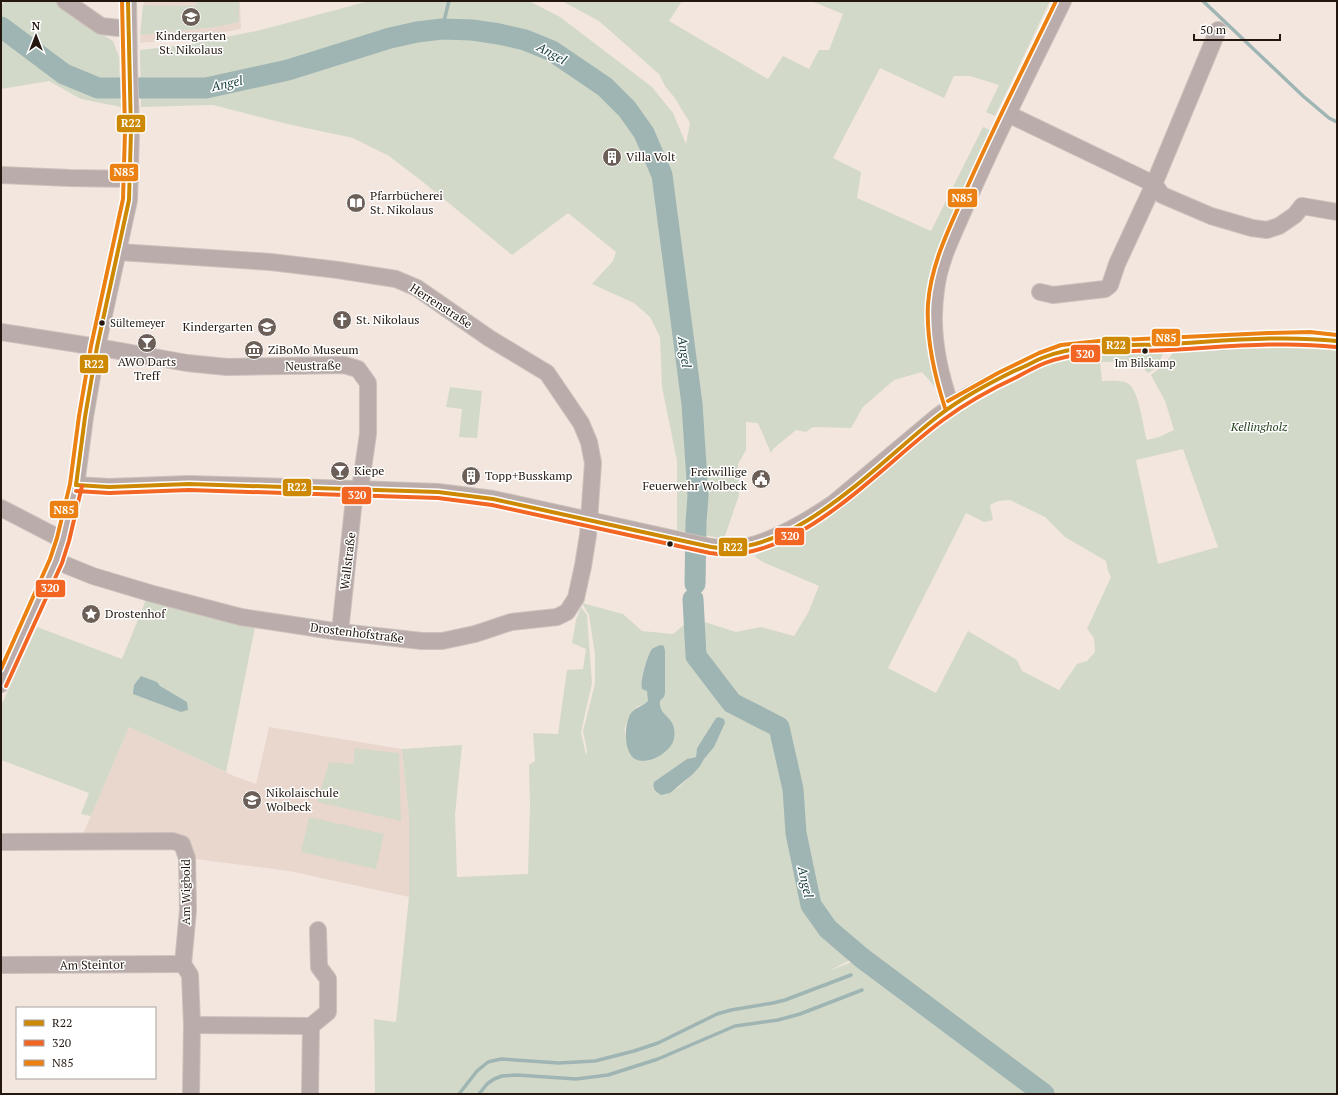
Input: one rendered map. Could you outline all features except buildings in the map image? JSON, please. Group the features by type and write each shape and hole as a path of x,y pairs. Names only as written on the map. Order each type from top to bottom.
{"street":[{"path":"65,1 101,26 128,29"},
{"path":"1,684 56,561 63,540 76,485 85,417 97,347 119,252 129,200 131,107 128,1"},
{"path":"951,406 941,378 934,320 938,276 944,258 978,178 1063,1"},
{"path":"1040,292 1053,295 1105,289 1110,285 1117,264 1154,184 1218,30"},
{"path":"1008,114 1154,184 1162,195 1211,216 1252,228 1267,230 1279,226 1295,215 1302,206 1337,212"},
{"path":"1,175 130,179"},
{"name":"Herrenstraße","path":"119,252 271,262 338,270 396,279 417,288 489,338 547,373 581,423 588,442 592,463 589,519"},
{"name":"Neustraße","path":"1,332 195,364 227,367 344,365 358,369 368,384 368,434 358,489"},
{"path":"76,485 109,486 188,484 358,489 461,494 493,499 589,519 609,525 711,547 730,549 756,544 781,534 815,516 834,503 951,406 1008,374 1042,358 1062,351 1099,347 1262,339 1310,338 1337,341"},
{"name":"Wallstraße","path":"340,632 358,489"},
{"path":"1,508 63,540"},
{"name":"Drostenhofstraße","path":"56,561 93,576 153,594 234,615 340,632 422,641 442,641 474,634 511,622 557,617 567,612 576,598 587,541 589,519"},
{"name":"Am Wigbold","path":"1,842 173,841 182,844 187,858 188,910 183,964 190,975 192,1025 191,1094"},
{"path":"192,1025 311,1026 328,1012 328,979 319,967 318,930"},
{"name":"Am Steintor","path":"1,966 183,964"},
{"path":"310,1094 311,1026"}],"shaded area":[{"name":"Kindergarten St. Nikolaus","path":"144,1 240,1 241,29 193,38 140,43"},
{"name":"Nikolaischule Wolbeck","path":"129,727 234,776 256,784 269,727 402,749 409,817 409,897 289,871 187,858 182,844 80,841"}],"green space":[{"path":"5,1 56,1 113,41 119,57 121,107 81,99 49,81 1,89 1,3 3,4"},
{"name":"Kindergarten St. Nikolaus","path":"196,1 239,1 239,22 216,27 140,35 143,5 196,6"},
{"path":"369,1 529,1 560,17 652,87 673,113 686,144 690,123 674,97 665,86 659,74 599,21 562,1 682,1 669,21 768,79 783,56 809,69 819,50 829,50 843,14 811,1 1050,1 995,116 986,112 999,85 970,76 954,76 944,98 880,68 833,158 861,172 857,198 931,231 983,127 990,130 960,211 929,342 936,388 922,372 894,380 863,407 851,428 815,427 806,432 796,430 773,449 771,453 758,423 746,422 746,450 738,464 739,495 725,536 720,538 677,530 677,461 662,387 660,337 650,317 634,303 592,284 613,261 616,252 568,213 512,255 389,156 353,138 292,125 213,105 141,107 140,50 190,44 261,30"},
{"name":"Kellingholz","path":"1314,347 1337,351 1337,1094 375,1094 374,1019 396,1022 409,897 409,817 402,749 462,745 455,815 457,877 528,874 530,805 529,765 535,761 533,733 558,734 567,670 583,669 586,649 572,643 576,620 581,607 587,615 592,683 581,732 586,755 587,751 583,731 595,684 595,654 589,615 582,603 623,614 642,631 673,634 692,618 736,632 761,627 794,636 808,613 819,586 763,562 754,556 819,524 916,444 957,413 1003,383 1065,355 1164,351 1157,367 1148,373 1145,370 1142,361 1100,362 1102,381 1121,381 1131,386 1138,400 1147,440 1159,437 1174,430 1165,401 1151,375 1165,364 1174,351","holes":["1183,449 1218,547 1158,564 1136,460","1010,500 1045,517 1065,537 1106,561 1111,577 1087,629 1094,638 1095,652 1087,661 1077,664 1059,690 1022,671 1017,660 968,631 936,693 888,668 966,513 984,522 993,520 990,505 998,501","661,645 664,697 660,701 659,706 663,712 628,747 625,728 633,711 637,707 648,702 649,696 643,681 643,674 650,654","719,717 724,719 724,725 714,745 689,778 675,789 653,789 654,782 690,758 696,757 697,748 716,718","786,727 797,789 802,838 814,891 830,921 877,957 862,958 829,971 856,957 830,935 806,906 777,732"]},
{"path":"450,387 482,391 477,438 459,437 462,409 446,407"},
{"path":"148,595 255,627 226,772 129,727 91,816 81,814 89,793 1,760 1,706 37,627 122,659"},
{"path":"355,748 399,753 401,821 317,802 329,762 353,764"},
{"path":"309,817 384,834 376,869 301,852"}],"water":[{"path":"661,645 664,646 665,651 665,693 664,697 660,701 660,707 673,725 674,739 672,744 664,753 646,761 640,761 635,759 628,750 626,737 627,724 631,713 648,701 647,691 642,689 644,669 652,649"},
{"path":"141,676 157,682 160,686 187,702 188,710 181,712 133,694 134,685"},
{"path":"719,717 724,719 725,723 714,747 693,774 670,793 661,795 654,790 654,782 687,759 696,757 697,748 716,718"}],"waterway":[{"path":"442,29 449,1"},
{"path":"1203,1 1303,96 1329,118 1337,122"},
{"name":"Angel","path":"1,27 64,74 98,88 206,88 288,70 390,38 417,32 442,29 472,30 525,40 552,51 605,87 627,109 644,133 662,175 692,404 698,496 695,584"},
{"name":"Angel","path":"693,599 696,656 732,703 779,727 793,789 796,833 811,905 828,929 862,958 1044,1094"},
{"name":"Angel","path":"864,969 870,964"},
{"path":"459,1094 477,1071 488,1062 501,1059 559,1063 595,1061 658,1043 717,1014 785,1000 851,975"},
{"name":"Angel","path":"882,983 889,978"},
{"path":"479,1094 487,1084 502,1076 517,1075 576,1079 608,1075 658,1059 735,1026 778,1020 800,1014 862,990"}],"transit line":[{"name":"N85","path":"1,669 50,559 57,538 70,484 79,416 91,346 123,199 125,131 122,1"},
{"name":"R22","path":"76,485 85,417 97,347 129,200 131,131 128,1"},
{"name":"N85","path":"945,408 934,370 928,331 928,304 933,274 942,246 977,166 1056,1"},
{"name":"N85","path":"948,401 998,373 1039,353 1061,345 1099,341 1268,333 1310,332 1337,335"},
{"name":"R22","path":"76,485 109,487 189,484 438,492 493,499 711,547 741,547 772,538 802,523 832,504 937,417 956,404 994,381 1042,358 1056,353 1104,346 1231,340 1316,339 1337,341"},
{"name":"320","path":"76,491 109,493 189,490 438,498 492,505 710,553 742,553 773,545 804,529 835,509 918,439 943,420 988,391 1045,363 1074,355 1105,352 1273,345 1315,345 1336,347"},
{"name":"320","path":"6,686 62,563 69,541 82,486"}],"place":[{"name":"Kindergarten St. Nikolaus","path":"191,17"},
{"name":"Villa Volt","path":"612,157"},
{"name":"Pfarrbücherei St. Nikolaus","path":"356,203"},
{"name":"St. Nikolaus","path":"342,320"},
{"name":"Sültemeyer","path":"102,323"},
{"name":"Kindergarten","path":"267,327"},
{"name":"AWO Darts Treff","path":"147,343"},
{"name":"ZiBoMo Museum","path":"254,350"},
{"name":"Im Bilskamp","path":"1145,351"},
{"name":"Kiepe","path":"340,471"},
{"name":"Topp+Busskamp","path":"471,476"},
{"name":"Freiwillige Feuerwehr Wolbeck","path":"761,479"},
{"name":"Drostenhof","path":"91,614"},
{"name":"Nikolaischule Wolbeck","path":"252,800"}]}
